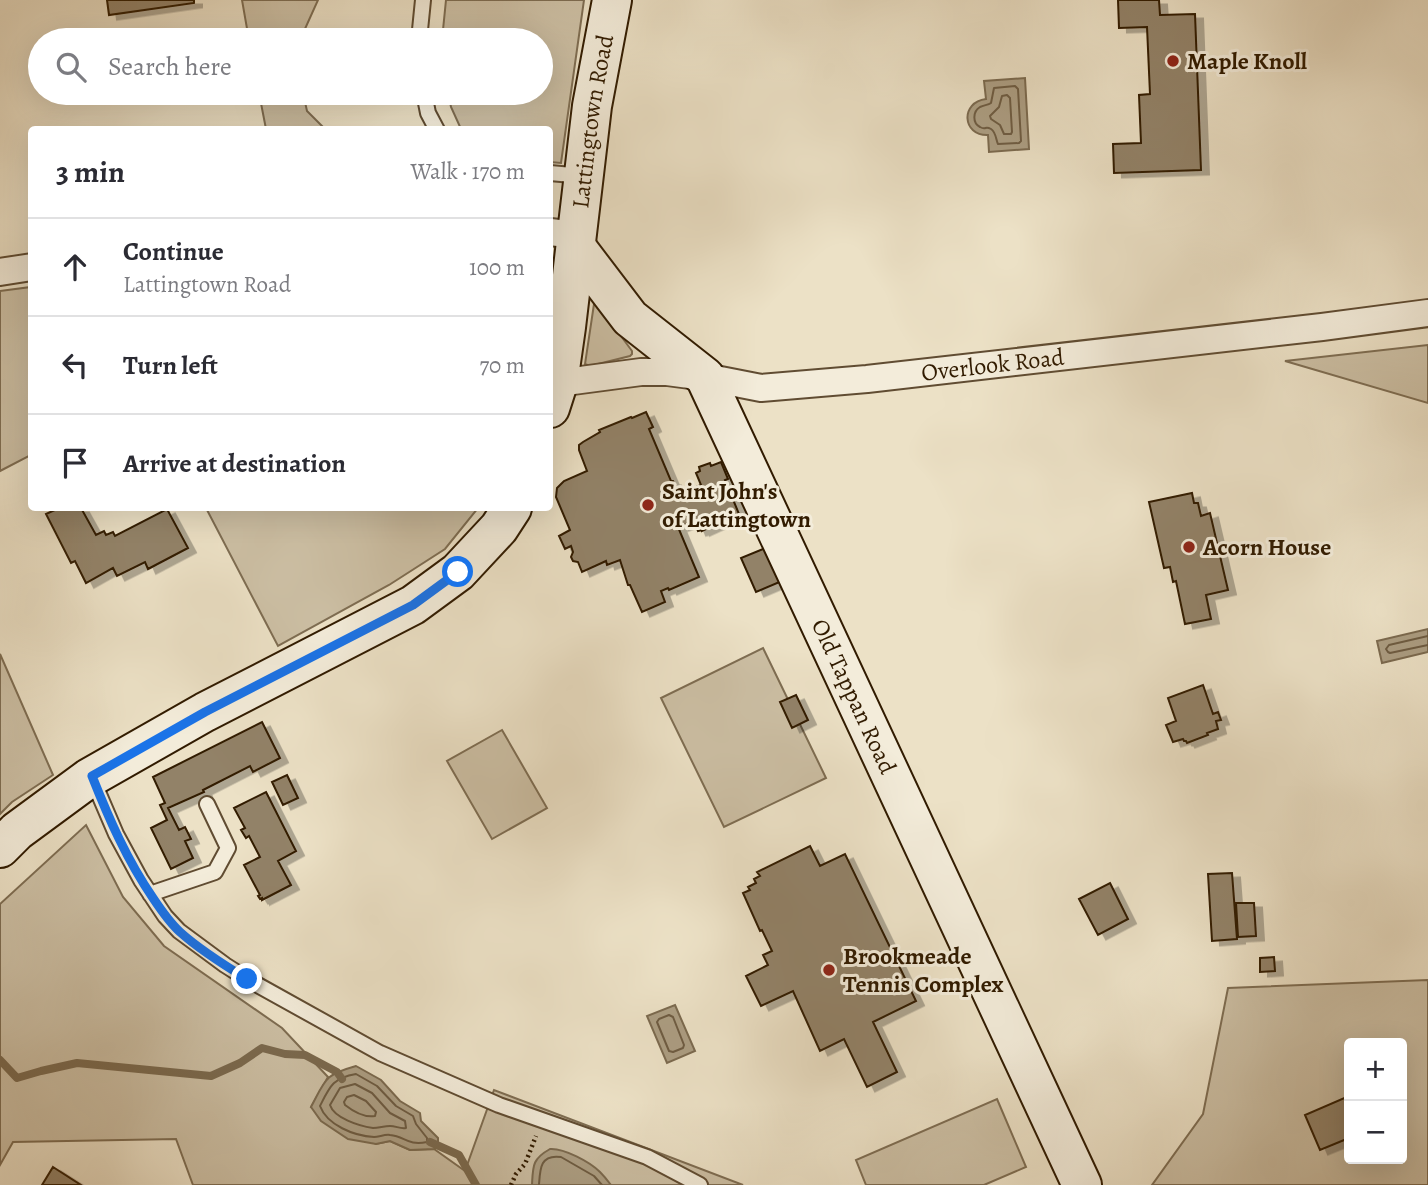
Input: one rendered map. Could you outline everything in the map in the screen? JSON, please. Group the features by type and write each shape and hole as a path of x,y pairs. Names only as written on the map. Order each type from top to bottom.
{"street":[{"name":"Lattingtown Road","path":"554,395 567,238 567,174 592,106 612,0"},
{"name":"Old Tappan Road","path":"567,238 630,318 705,377 1082,1185"},
{"path":"0,272 28,268"},
{"name":"Overlook Road","path":"554,395 641,372 705,377 761,388 867,379 1428,313"},
{"path":"0,848 17,831 92,776 205,712 413,605 458,572 499,528 510,511"}],"lane":[{"path":"420,28 423,0"},
{"path":"426,105 435,126"},
{"path":"92,776 116,834 150,894 179,932 207,953 247,979 380,1053 499,1105 647,1157 700,1185"},
{"path":"150,894 215,872 228,848 207,804"}],"path":[{"path":"511,1185 525,1164 544,1120"}],"shaded area":[{"path":"242,0 318,0 305,28 247,28"},
{"path":"446,0 584,0 561,163 553,162 553,126 460,126 451,105 553,105 553,28 443,28"},
{"path":"261,105 306,105 307,111 322,126 265,126"},
{"path":"28,287 28,457 0,471 0,291"},
{"path":"594,304 598,305 632,351 630,356 590,366 585,364"},
{"path":"1428,345 1428,403 1285,361"},
{"path":"208,511 476,511 445,549 389,585 278,646"},
{"path":"763,648 826,778 724,827 661,698"},
{"path":"0,654 53,775 12,802 0,814"},
{"path":"502,730 547,808 492,839 447,761"},
{"path":"86,825 123,897 164,946 282,1028 328,1077 311,1107 376,1144 390,1141 410,1150 434,1149 465,1171 494,1090 743,1185 193,1185 176,1139 13,1142 0,1165 0,904"},
{"path":"1428,980 1428,1185 1152,1185 1203,1114 1228,988"},
{"path":"997,1099 1026,1167 984,1185 866,1185 856,1160"}],"water":[{"path":"1025,78 1029,149 989,152 988,135 973,130 967,118 968,112 978,101 986,99 984,81"},
{"path":"1428,629 1428,652 1382,663 1377,641"},
{"path":"675,1005 695,1051 667,1063 647,1016"},
{"path":"356,1066 381,1080 400,1101 420,1113 421,1121 438,1138 438,1146 434,1149 410,1150 390,1141 376,1144 348,1139 321,1121 311,1107 323,1084 338,1072"},
{"path":"550,1149 569,1153 583,1160 596,1168 611,1185 532,1185 535,1164 540,1156"}],"building":[{"path":"107,0 194,0 194,3 109,15"},
{"name":"Maple Knoll","path":"1118,0 1159,0 1160,15 1195,14 1201,170 1114,173 1113,144 1141,143 1139,95 1150,94 1147,27 1119,28"},
{"name":"Saint John's of Lattingtown","path":"646,412 653,427 649,429 679,494 701,485 696,473 700,471 699,467 721,462 728,479 725,480 739,514 702,531 698,531 694,521 678,527 699,577 661,591 665,602 642,612 628,585 620,560 607,565 606,561 582,572 578,562 573,561 571,546 565,549 559,536 570,530 556,497 557,488 564,481 587,471 579,445 600,432 599,430"},
{"name":"Acorn House","path":"1192,493 1201,516 1210,513 1228,590 1206,595 1211,619 1185,624 1176,581 1173,582 1170,567 1164,568 1149,502"},
{"path":"52,511 83,511 96,535 104,531 106,535 113,532 115,536 163,511 168,511 188,548 148,569 145,562 117,576 113,568 86,583 75,561 71,563 46,514"},
{"path":"768,547 782,581 756,592 741,558"},
{"path":"1203,685 1213,714 1218,712 1221,720 1216,721 1218,729 1187,743 1183,739 1173,742 1166,725 1176,721 1168,698"},
{"path":"796,695 808,720 792,728 780,702"},
{"path":"262,722 280,758 253,772 250,766 203,790 204,792 168,808 179,830 185,827 191,839 185,841 193,858 171,869 151,828 167,820 160,805 165,803 153,777"},
{"path":"287,775 298,798 283,805 272,782"},
{"path":"266,792 296,851 278,861 291,885 262,900 244,865 260,857 249,836 246,838 241,830 245,828 234,808"},
{"name":"Brookmeade Tennis Complex","path":"810,846 820,866 845,854 916,1001 873,1022 897,1072 867,1087 844,1039 820,1051 793,991 761,1006 746,976 768,965 763,955 772,951 743,893 756,883 754,879 760,876 757,872"},
{"path":"1232,873 1237,939 1212,941 1208,874"},
{"path":"1110,883 1128,919 1098,935 1079,899"},
{"path":"1236,903 1254,903 1256,936 1238,937"},
{"path":"1274,957 1275,971 1260,972 1260,958"},
{"path":"1344,1098 1344,1140 1320,1150 1305,1115"},
{"path":"53,1167 81,1185 42,1185"}],"waterway":[{"path":"0,1060 17,1078 77,1063 211,1076 240,1063 262,1048 285,1054 305,1055 337,1072 342,1079"},
{"path":"430,1142 459,1155 476,1185"}],"place":[{"name":"Maple Knoll","path":"1173,61"},
{"name":"Saint John's of Lattingtown","path":"648,505"},
{"name":"Acorn House","path":"1189,547"},
{"name":"Brookmeade Tennis Complex","path":"829,970"}],"route":[{"path":"247,979 179,932 165,916 141,880 116,834 92,776 205,712 413,605 458,572"}]}
